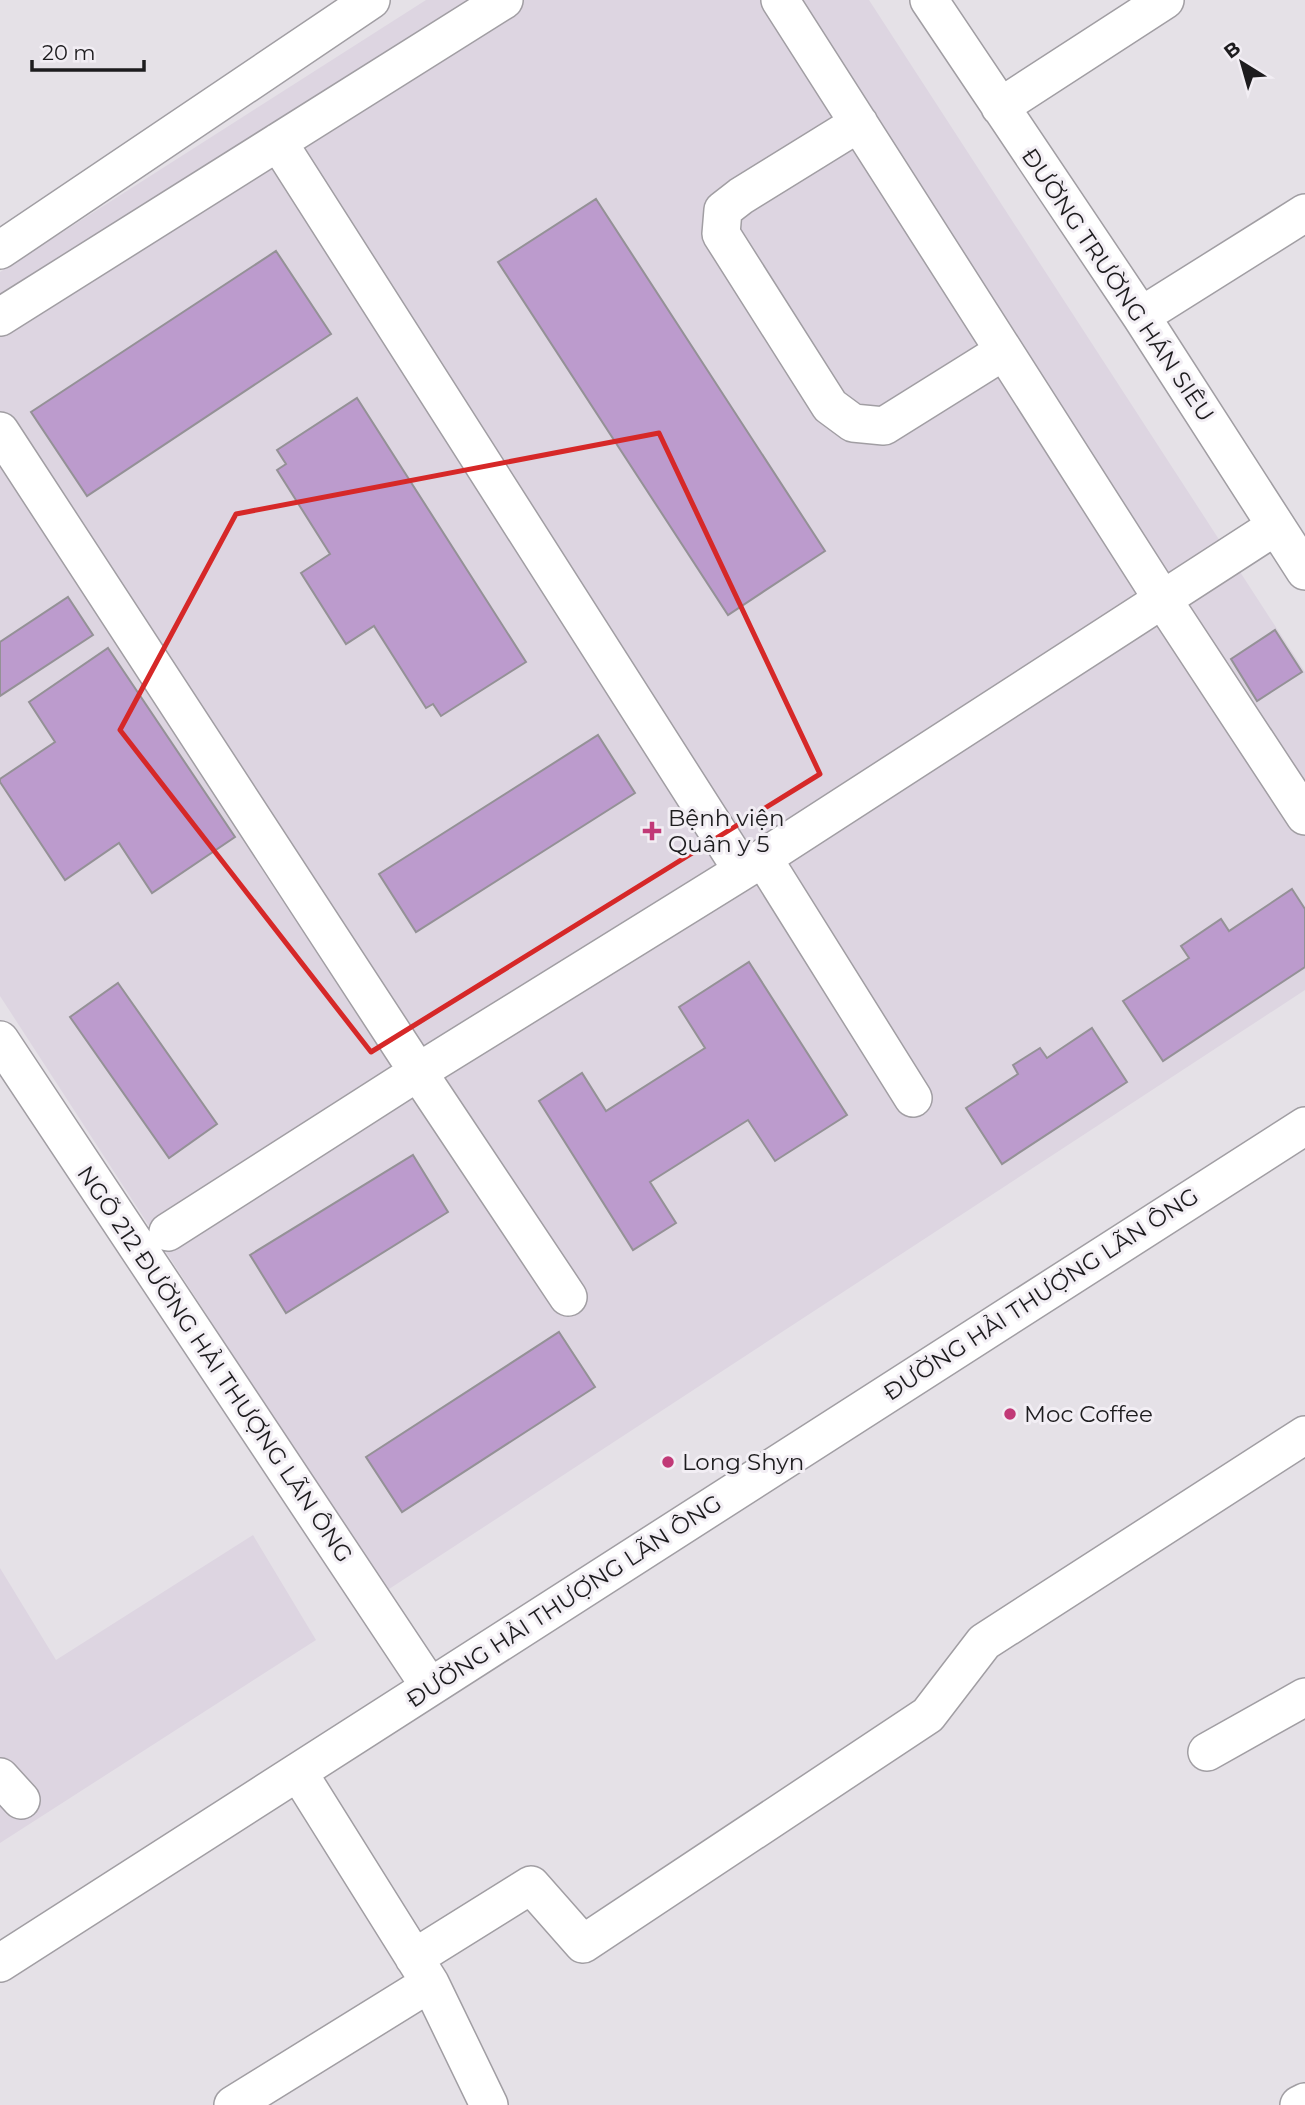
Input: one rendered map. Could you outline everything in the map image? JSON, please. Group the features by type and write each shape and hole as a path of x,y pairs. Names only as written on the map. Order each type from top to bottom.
{"street":[{"path":"0,250 371,0"},
{"path":"0,317 504,0"},
{"path":"780,0 1163,600 1305,816"},
{"name":"ĐƯỜNG TRƯỜNG HÁN SIÊU","path":"929,0 1141,316 1305,571"},
{"path":"1000,107 1165,0"},
{"path":"859,123 723,210 721,234 830,407 853,423 884,426 1004,351"},
{"path":"278,142 753,864 913,1098"},
{"path":"1141,316 1305,213"},
{"path":"0,431 568,1297"},
{"path":"168,1232 418,1072 753,864 1276,526"},
{"name":"NGÕ 212 ĐƯỜNG HẢI THƯỢNG LÃN ÔNG","path":"0,1040 430,1687"},
{"name":"ĐƯỜNG HẢI THƯỢNG LÃN ÔNG","path":"0,1963 1305,1125"},
{"path":"233,2105 422,1971 531,1885 583,1944 928,1715 984,1642 1305,1435"},
{"path":"1207,1752 1305,1697"},
{"path":"298,1772 422,1971 489,2105"},
{"path":"1299,2105 1305,2102"}],"highlighted area":[{"path":"659,433 820,774 371,1052 120,730 236,514"}],"shaded area":[{"name":"Bệnh viện Quân y 5","path":"426,0 869,0 1305,672 1305,990 386,1591 0,996 0,272"},
{"path":"253,1535 316,1640 0,1843 0,1568 56,1660"}],"building":[{"path":"596,199 825,551 728,615 498,262"},
{"path":"276,251 331,334 87,496 31,412"},
{"path":"357,398 526,662 441,716 433,704 426,708 374,626 346,644 301,573 330,554 277,470 286,464 277,450"},
{"path":"68,597 93,635 0,696 0,642"},
{"path":"1275,630 1302,672 1257,701 1231,659"},
{"path":"108,648 235,837 152,893 119,843 65,880 0,782 0,779 55,742 29,702"},
{"path":"598,735 635,793 416,932 379,874"},
{"path":"1292,889 1305,909 1305,967 1163,1061 1123,1001 1189,958 1181,946 1221,919 1229,931"},
{"path":"749,962 847,1115 775,1161 748,1120 650,1182 676,1223 633,1250 539,1101 582,1073 606,1111 705,1048 679,1007"},
{"path":"118,983 217,1124 169,1158 70,1017"},
{"path":"1092,1028 1127,1082 1002,1164 966,1108 1018,1074 1013,1065 1040,1048 1047,1058"},
{"path":"413,1155 448,1212 286,1313 250,1255"},
{"path":"559,1332 595,1387 402,1512 366,1457"}],"place":[{"name":"Bệnh viện Quân y 5","path":"652,831"},
{"name":"Moc Coffee","path":"1010,1414"},
{"name":"Long Shyn","path":"668,1462"}]}
